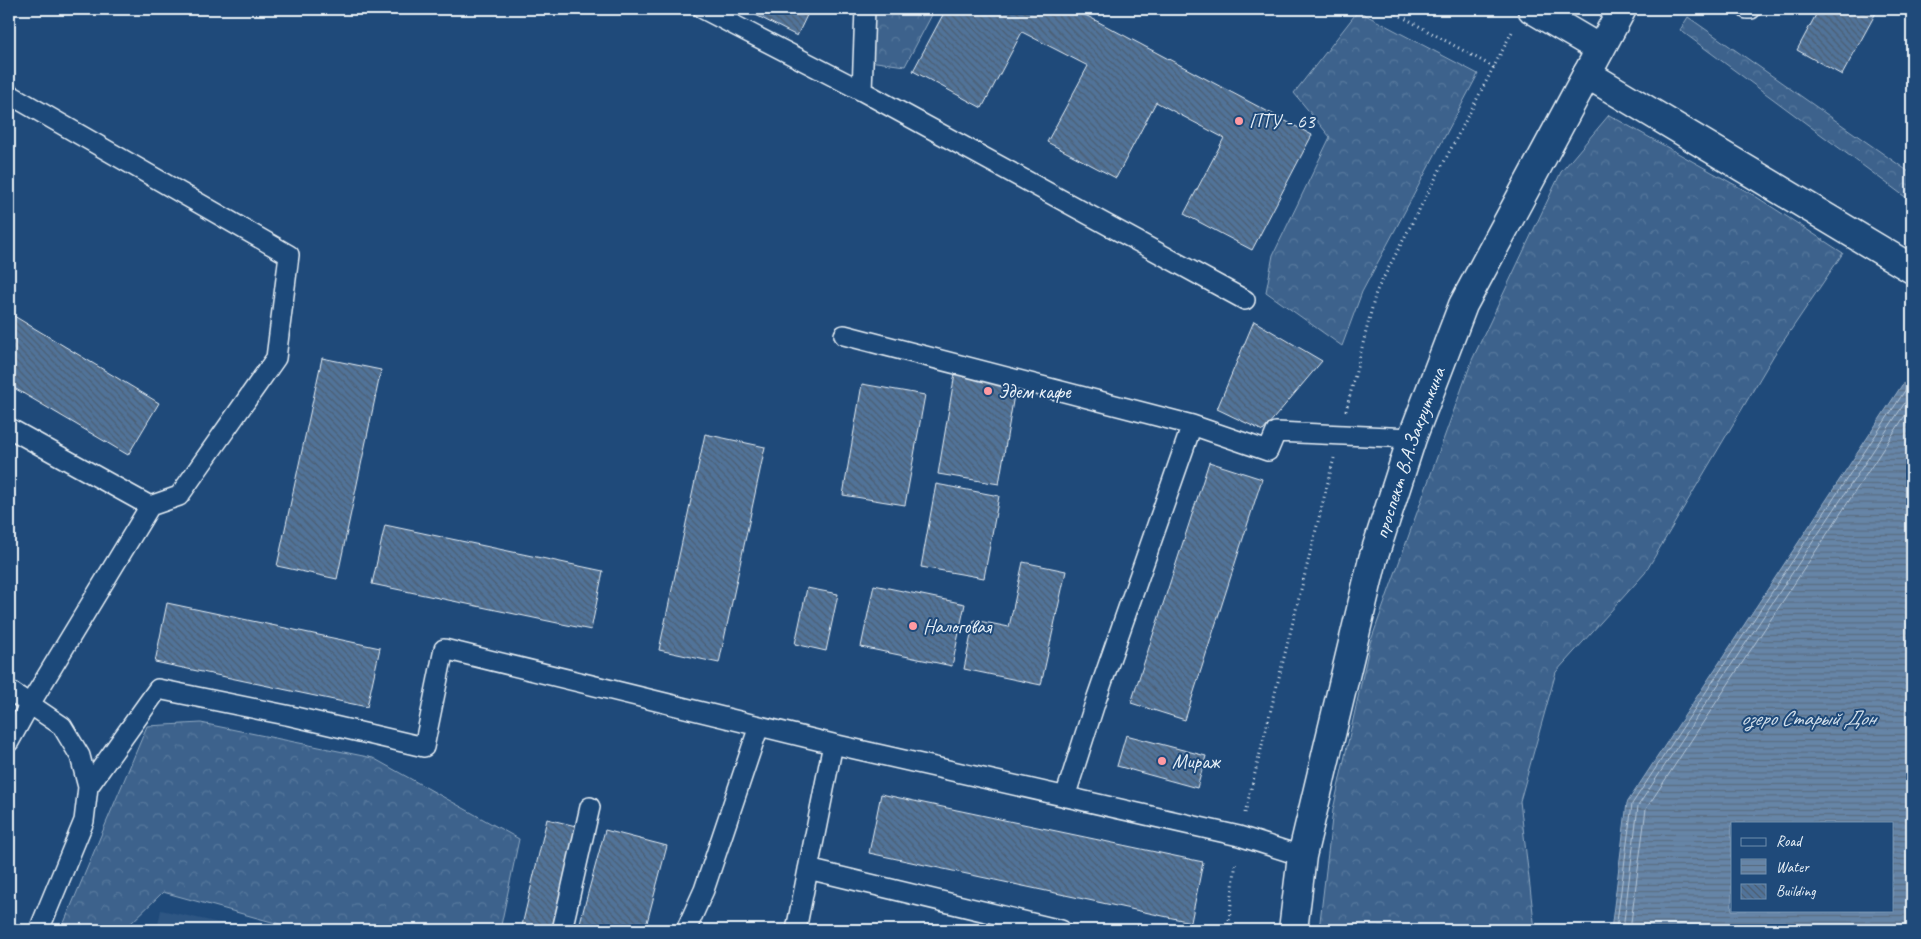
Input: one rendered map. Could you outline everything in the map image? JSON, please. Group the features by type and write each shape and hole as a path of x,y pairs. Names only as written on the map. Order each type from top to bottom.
{"street":[{"path":"1532,9 1600,49"},
{"name":"проспект В.А.Закруткина","path":"1293,930 1302,856 1374,559 1412,438 1463,305 1622,9"},
{"path":"1588,74 1912,269"}],"lane":[{"path":"703,9 862,91 1245,300"},
{"path":"862,91 865,9"},
{"path":"9,94 289,254 276,358 179,496 150,506 9,742"},
{"path":"844,335 1192,425 1268,451 1276,432 1412,438"},
{"path":"1065,797 1096,700 1192,425"},
{"path":"9,428 150,506"},
{"path":"88,787 158,689 291,716 424,747 444,649 833,744 1239,836 1302,856"},
{"path":"9,690 62,726 80,756 88,787 84,821 39,930"},
{"path":"686,930 704,890 759,726"},
{"path":"796,930 833,744"},
{"path":"562,930 590,807"},
{"path":"808,870 1061,930"}],"path":[{"path":"1388,9 1494,68"}],"shaded area":[{"path":"161,910 251,930 157,930"}],"green space":[{"path":"873,9 935,9 905,66 869,61"},
{"path":"1358,11 1478,74 1362,292 1342,346 1266,292 1273,255 1330,137 1294,93"},
{"path":"1688,17 1912,174 1912,202 1680,30"},
{"path":"1609,115 1755,196 1843,253 1774,355 1645,573 1556,672 1520,801 1535,930 1319,930 1333,810 1370,643 1472,360 1561,172"},
{"path":"201,723 373,758 519,839 500,930 301,930 163,892 124,930 61,930 147,726"}],"water":[{"name":"озеро Старый Дон","path":"1912,378 1912,930 1611,930 1627,803 1902,385"}],"building":[{"path":"744,9 810,9 797,36"},
{"name":"ПТУ - 63","path":"946,9 1074,9 1312,135 1252,250 1184,214 1224,138 1156,102 1116,178 1047,142 1088,66 1022,32 982,108 913,71"},
{"path":"1819,9 1878,9 1842,75 1797,50"},
{"path":"9,313 159,403 128,455 9,385"},
{"path":"1254,321 1322,361 1263,431 1217,409"},
{"path":"322,358 381,370 337,579 277,566"},
{"path":"955,373 1016,383 999,484 938,474"},
{"path":"862,384 925,395 905,505 843,495"},
{"path":"705,434 765,447 719,663 659,650"},
{"path":"1209,462 1262,479 1185,720 1131,703"},
{"path":"936,484 999,496 984,578 921,567"},
{"path":"385,525 603,571 591,630 372,584"},
{"path":"1023,562 1066,571 1041,685 964,669 974,620 1009,627"},
{"name":"Налоговая","path":"874,585 965,604 952,666 861,647"},
{"path":"807,588 838,594 826,651 795,644"},
{"path":"167,603 380,648 367,707 155,662"},
{"name":"Мираж","path":"1126,735 1206,756 1197,788 1117,766"},
{"path":"881,794 1203,862 1191,922 869,853"},
{"path":"547,819 576,826 552,930 521,930"},
{"path":"605,830 667,846 645,930 578,930"}],"place":[{"name":"ПТУ - 63","path":"1239,121"},
{"name":"Эдем кафе","path":"988,391"},
{"name":"Налоговая","path":"913,626"},
{"name":"Мираж","path":"1162,761"}]}
